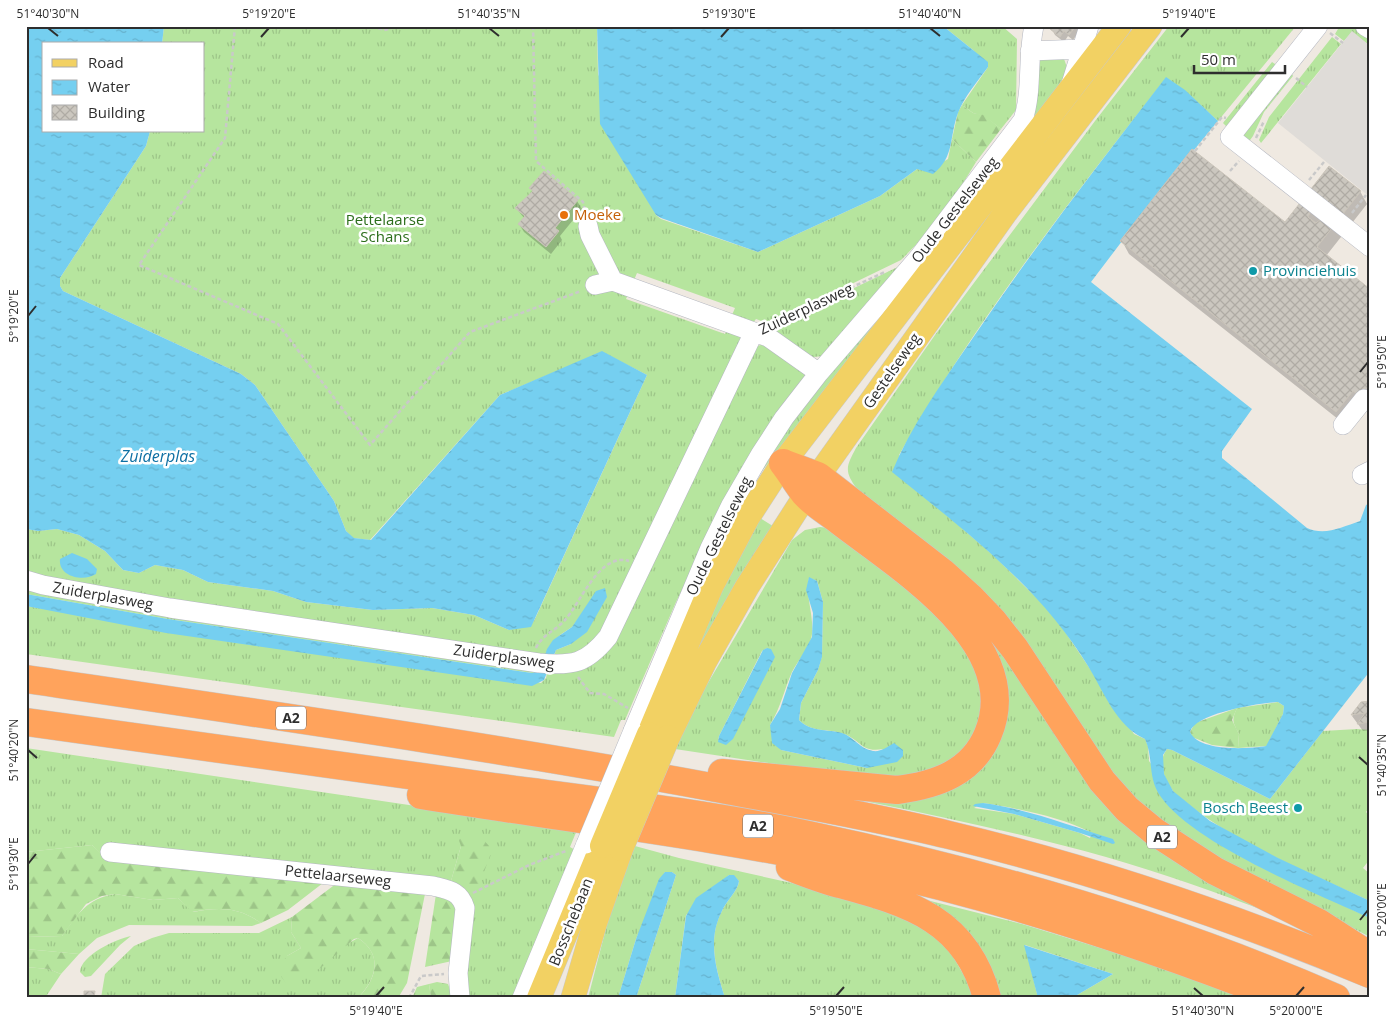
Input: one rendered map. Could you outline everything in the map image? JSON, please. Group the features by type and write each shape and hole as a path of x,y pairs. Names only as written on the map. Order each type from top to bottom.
{"highway":[{"path":"783,463 812,485"},
{"name":"A2","path":"556,758 897,790 924,787 947,779 967,764 983,745 992,725 995,700 990,668 975,641 956,616 936,596 812,485"},
{"name":"A2","path":"812,485 942,572 993,621 1015,650 1102,781 1127,809 1155,832 1215,871 1319,923 1370,956"},
{"name":"A2","path":"26,679 556,758 812,806 950,835 1172,900 1306,947 1370,974"},
{"name":"A2","path":"26,722 656,809 804,834 942,864 1095,908 1294,980 1336,998"},
{"name":"A2","path":"160,741 327,780 706,838 867,868 1027,910 1151,948 1281,998"},
{"name":"A2","path":"706,838 838,884 878,894 917,909 934,918 965,947 976,964 987,998"}],"main road":[{"name":"Gestelseweg","path":"648,729 711,587 748,517 783,463 814,420 956,241 1119,26"},
{"name":"Gestelseweg","path":"648,729 705,661 747,587 843,440 1006,212 1150,26"},
{"path":"603,846 648,729"},
{"name":"Bosschebaan","path":"539,998 603,846"},
{"name":"Bosschebaan","path":"574,998 595,923 603,846"}],"street":[{"name":"Oude Gestelseweg","path":"522,998 603,846 648,729 710,548 731,505 784,418 819,373 919,257 1015,133 1028,107 1030,51 1034,26"},
{"path":"1068,92 1090,26"},
{"path":"1318,26 1230,137 1370,247"},
{"path":"1365,26 1370,29"},
{"path":"1030,51 1082,49"},
{"path":"588,226 604,283 768,337 819,373"},
{"name":"Zuiderplasweg","path":"26,580 43,585 170,608 550,663 586,659 598,650 608,637 754,332"},
{"path":"1343,425 1364,399"},
{"name":"Pettelaarseweg","path":"110,852 433,886 455,891 462,898"},
{"path":"460,998 458,973 465,908 462,898"}],"path":[{"path":"235,26 225,138 139,265 278,324 370,445 470,332 604,283"},
{"path":"372,26 384,30 400,26"},
{"path":"533,26 536,162 583,202 588,226"},
{"path":"1319,168 1324,162"},
{"path":"1361,202 1366,195"},
{"name":"Zuiderplasweg","path":"754,332 893,269"},
{"path":"642,566 620,559 607,564 582,593 564,621 540,640 550,663 579,681 590,693 604,694 648,729"},
{"path":"462,898 529,865 603,846"},
{"path":"409,998 421,976 458,973"}],"green space":[{"name":"Pettelaarse Schans","path":"164,26 597,26 598,74 656,215 661,219 758,252 880,196 917,169 927,171 948,159 952,139 976,162 942,213 901,260 769,324 756,319 753,323 732,315 735,308 637,273 626,299 725,334 728,327 742,335 743,341 596,646 553,659 556,650 571,644 579,618 572,627 560,635 547,655 324,627 26,575 26,529 38,531 57,529 79,535 105,551 123,570 139,573 155,565 183,570 208,582 273,591 306,602 373,610 432,608 474,615 509,630 534,621 647,375 602,352 500,395 370,540 353,538 346,531 334,501 255,385 241,374 63,291 60,286 60,278 146,146 150,132 205,132 205,42 162,42"},
{"path":"943,26 1002,26 1017,39 1016,110 1001,129 984,116 973,113 962,105 988,67 973,50"},
{"path":"1169,26 1296,26 1218,121 1185,91 1166,78 1060,215 992,309 929,405 899,455 964,530 994,556 1053,614 1134,734 1145,739 1148,746 1149,761 1201,832 1270,871 1370,918 1370,937 1190,844 1136,800 857,489 848,473 848,465 856,448 935,335 1095,121"},
{"path":"1335,26 1360,26 1370,34 1370,46 1352,32 1344,41 1335,34 1338,29"},
{"path":"1332,37 1341,44 1261,143 1259,140 1269,117"},
{"path":"1063,56 1070,76 1030,127 1036,59"},
{"path":"1272,62 1278,66 1227,127 1223,123"},
{"path":"1290,70 1293,76 1264,112 1253,136 1245,147 1239,138"},
{"path":"962,105 973,113 984,115 1001,129 976,162 952,139 958,112"},
{"path":"929,255 762,471 717,544 778,434"},
{"path":"906,263 824,356 813,357 769,329"},
{"path":"767,343 807,371 805,380 704,546 676,602 625,720 621,720 614,737 26,654 26,606 541,683 546,678 547,673 587,661 754,347"},
{"path":"757,516 776,528 696,663 688,658"},
{"path":"820,527 829,528 915,596 946,624 966,647 980,674 982,721 960,755 921,777 861,777 675,749 685,722 792,540 805,530","holes":["809,578 817,581 823,602 822,656 818,670 801,703 799,720 814,729 844,734 865,748 883,749 867,768 781,750 770,725 792,672 807,649 811,639 812,619 808,592","767,648 718,741 762,651"]},
{"path":"26,585 540,672 532,673 168,619 26,594"},
{"path":"965,604 1098,784 1339,940 1165,875 1106,857 988,827 869,802 905,802 971,768 998,664","holes":["983,803 1024,810 1067,822 1092,833 1090,838 1080,833 1014,814 974,808"]},
{"path":"1278,702 1284,706 1283,714 1267,746 1238,748 1239,734 1233,719 1237,708"},
{"path":"1237,708 1232,720 1239,734 1238,748 1212,745 1192,737 1190,732 1195,723"},
{"path":"1370,730 1370,807 1366,812 1370,816 1370,859 1363,868 1370,874 1370,901 1281,860 1217,825 1175,794 1167,781 1162,765 1162,759 1167,749 1172,750 1270,799 1323,731"},
{"path":"26,748 577,830 570,847 577,851 514,998 465,998 461,846 451,881 107,860 92,845 26,852"},
{"path":"457,835 481,837 489,846 491,853 472,905 451,881 461,846"},
{"path":"92,845 108,860 323,883 288,910 261,923 237,911 211,909 192,912 178,898 153,900 115,894 102,896 86,904 62,936 26,937 26,852"},
{"path":"635,846 679,858 837,893 900,912 943,939 977,998 725,998 716,965 714,943 717,922 739,881 734,876 729,875 686,915 675,998 636,998 676,875 672,872 665,872 636,939 618,998 588,998 612,905"},
{"path":"337,883 425,894 407,983 398,998 358,998 373,976 374,960 372,952 358,938 354,939 323,966 290,988 276,970 287,956 301,948 291,932 292,917"},
{"path":"879,888 1022,924 1146,962 1244,998 1072,998 1113,974 1025,945 1038,998 993,998 989,982"},
{"path":"115,894 153,900 178,898 193,912 212,909 237,911 261,923 252,926 129,925 97,938 79,954 26,949 26,937 62,936 78,914 90,904 105,896"},
{"path":"436,894 459,904 452,961 425,967"},
{"path":"292,917 291,932 301,948 287,956 347,944 358,938 372,952 374,959 373,975 358,998 101,998 105,974 134,946 152,938 169,933 259,933"},
{"path":"131,936 91,976 85,977 80,972 86,960 100,949 117,940"},
{"path":"26,949 79,954 61,974 48,969 26,967"},
{"path":"26,967 48,969 61,974 45,998 26,998"},
{"path":"437,982 448,984 453,998 431,998 429,984"},
{"path":"429,984 431,998 412,998 417,987"}],"shaded area":[{"path":"1352,31 1370,46 1370,197 1278,123"}],"water":[{"name":"Zuiderplas","path":"26,26 164,26 162,42 42,42 42,132 150,132 146,146 60,278 60,286 63,291 241,374 255,385 334,501 346,531 354,538 371,540 500,395 602,351 647,375 531,627 509,630 474,615 432,608 373,610 306,602 273,591 208,582 183,570 155,565 139,573 123,570 105,551 79,535 57,529 38,531 26,529"},
{"path":"597,26 943,26 988,62 988,67 964,101 955,122 948,154 945,161 933,174 917,169 880,196 758,252 656,215 600,124"},
{"path":"1166,77 1185,90 1218,121 1194,150 1192,149 1091,282 1252,409 1222,451 1222,458 1307,528 1327,531 1360,521 1366,505 1370,503 1370,671 1270,799 1172,750 1167,749 1163,755 1164,774 1173,791 1210,821 1278,858 1370,901 1370,918 1257,866 1200,832 1177,815 1161,797 1154,783 1148,746 1145,739 1126,726 1118,717 1088,666 1047,610 999,561 892,472 908,439 927,407 992,311 1065,210","holes":["1278,702 1284,706 1283,714 1266,746 1248,748 1214,746 1203,743 1190,732 1194,725 1203,719 1229,710"]},
{"path":"72,553 87,559 97,569 96,574 79,578 67,574 60,565 60,559"},
{"path":"809,577 817,581 823,602 822,657 818,670 801,703 799,720 808,727 842,733 868,750 881,750 894,743 903,750 903,756 897,762 867,768 781,750 772,743 770,725 780,709 792,673 812,637 813,613 806,590"},
{"path":"605,588 607,597 587,632 571,644 556,650 544,680 532,686 166,633 26,606 26,594 168,619 532,673 540,671 547,649 553,640 572,627 596,591"},
{"path":"771,649 775,657 733,739 726,745 718,742 719,736 763,650"},
{"path":"983,803 1049,818 1113,839 1115,843 1113,844 1014,814 973,806"},
{"path":"665,872 672,872 676,875 636,998 618,998 636,939 659,879"},
{"path":"729,875 734,875 739,881 717,922 714,944 716,965 725,998 675,998 686,916 696,898"},
{"path":"1024,945 1113,974 1072,998 1038,998"}],"building":[{"path":"1052,26 1076,26 1069,35 1064,31 1060,37 1050,29"},
{"name":"Provinciehuis","path":"1192,149 1285,222 1329,166 1361,191 1317,247 1370,289 1370,404 1353,391 1336,412 1120,241","holes":["1311,211 1321,219 1316,223 1308,217"]},
{"path":"544,171 578,200 555,228 559,231 546,247 518,224 525,216 515,208 533,191 529,188"},
{"path":"1370,701 1370,722 1357,724 1365,713 1351,715 1361,702"},
{"path":"84,991 95,991 94,998 84,998"}],"place":[{"name":"Moeke","path":"564,215"},
{"name":"Provinciehuis","path":"1253,271"},
{"name":"Bosch Beest","path":"1298,808"}]}
